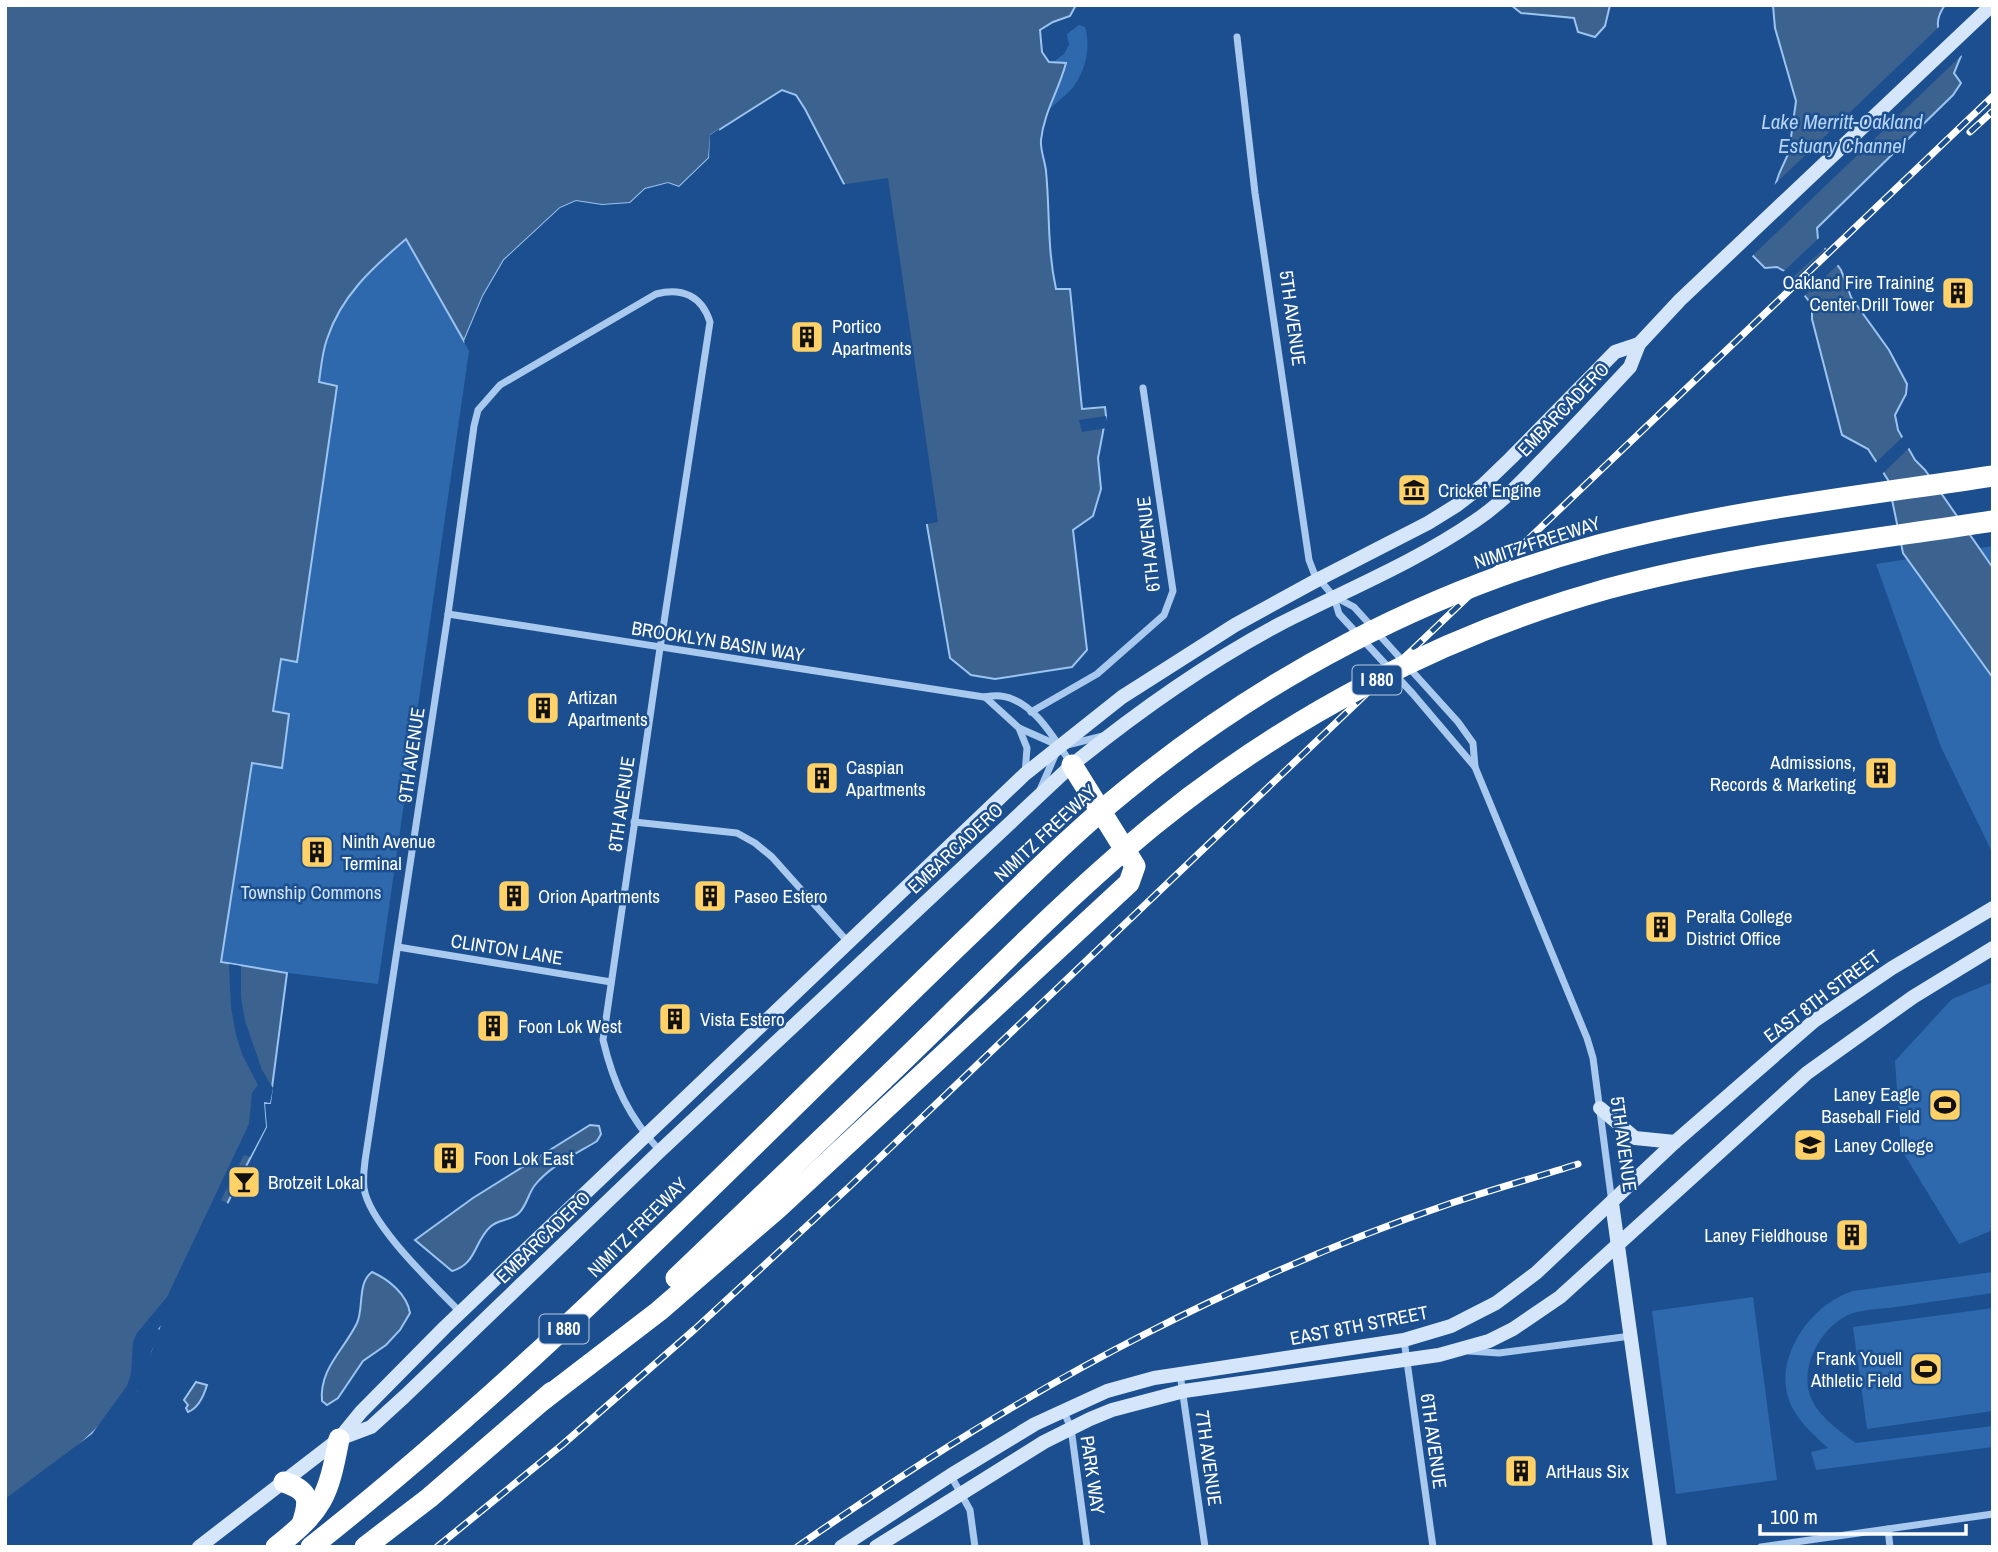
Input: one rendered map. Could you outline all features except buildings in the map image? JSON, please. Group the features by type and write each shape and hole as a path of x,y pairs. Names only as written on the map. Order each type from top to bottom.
{"highway":[{"name":"NIMITZ FREEWAY","path":"311,1547 448,1433 602,1295 851,1049 1057,851 1123,792 1242,705 1369,633 1469,589 1606,543 1718,519 1993,476"},
{"name":"I 880","path":"365,1547 429,1498 543,1400 676,1279 1079,892 1154,825 1268,742 1382,677 1436,651 1521,617 1636,582 1745,560 1993,521"},
{"path":"543,1400 659,1311 777,1209 1129,883 1135,866 1072,765"},
{"path":"276,1547 302,1526 317,1509 328,1489 339,1439"},
{"path":"284,1482 303,1491 307,1498 308,1506 302,1526"}],"main road":[{"name":"EMBARCADERO","path":"339,1439 371,1427 405,1396 660,1151 1072,765 1112,733 1229,653 1427,549 1478,519 1517,486 1630,367 1639,344 1680,300 1992,5"},
{"name":"EMBARCADERO","path":"199,1547 339,1439 361,1412 460,1312 1025,774 1122,697 1182,658 1235,625 1379,550 1457,505 1511,458 1615,352 1639,344"},
{"name":"EAST 8TH STREET","path":"842,1547 951,1475 1063,1409 1131,1383 1180,1373 1404,1340 1451,1326 1496,1303 1527,1281 1675,1142 1814,1021 1892,968 1993,908"},
{"name":"EAST 8TH STREET","path":"876,1547 961,1492 1070,1428 1112,1410 1184,1391 1408,1361 1462,1350 1489,1341 1535,1316 1560,1297 1807,1073 1913,998 1993,948"},
{"path":"1600,1108 1621,1129 1635,1138 1675,1142"},
{"name":"5TH AVENUE","path":"1612,1203 1660,1547"}],"street":[{"name":"5TH AVENUE","path":"1237,37 1255,193 1309,561 1334,597 1339,614 1413,694 1475,767 1587,1038 1593,1058 1612,1203"},
{"name":"9TH AVENUE","path":"460,1312 386,1231 369,1203 364,1188 365,1161 474,426 478,410 500,385 656,294 670,290 684,292"},
{"name":"8TH AVENUE","path":"660,1151 627,1109 610,1070 603,1040 710,322 706,310 697,299 684,292"},
{"name":"6TH AVENUE","path":"1031,712 1097,674 1164,615 1173,591 1143,388"},
{"name":"5TH AVENUE","path":"1334,597 1354,607 1458,722 1474,743 1475,767"},
{"name":"BROOKLYN BASIN WAY","path":"448,614 984,696 1003,696 1031,712 1072,765"},
{"path":"984,696 1019,728 1059,746 1112,733"},
{"path":"1019,728 1027,748 1025,774"},
{"path":"1037,798 1059,746"},
{"path":"634,822 737,833 755,843 772,857 848,943"},
{"name":"CLINTON LANE","path":"398,947 611,982"},
{"name":"EAST 8TH STREET","path":"1462,1350 1499,1353 1631,1336"},
{"name":"6TH AVENUE","path":"1404,1340 1433,1547"},
{"name":"7TH AVENUE","path":"1180,1373 1205,1547"},
{"name":"PARK WAY","path":"1063,1409 1070,1428 1087,1547"},
{"path":"951,1475 970,1510 975,1547"},
{"path":"1761,1547 1993,1514"},
{"path":"1888,1529 1890,1547"}],"green space":[{"path":"1079,25 1085,27 1087,42 1082,72 1071,90 1045,114 1048,66 1064,54 1069,45 1067,34"},
{"name":"Township Commons","path":"406,238 469,351 378,984 288,973 271,1095 221,963 252,763 282,767 289,715 273,711 281,659 297,661 336,386 319,382 326,340 349,296"},
{"path":"1993,546 1993,854 1941,747 1876,564"},
{"name":"Laney Eagle Baseball Field","path":"1993,982 1993,1230 1959,1244 1901,1149 1895,1061 1952,999"},
{"path":"1993,1272 1993,1293 1864,1311 1842,1318 1824,1334 1817,1345 1808,1368 1807,1380 1816,1407 1828,1421 1856,1443 1993,1426 1993,1447 1816,1470 1811,1452 1828,1448 1795,1412 1785,1381 1792,1348 1811,1318 1838,1297 1853,1291"},
{"path":"1753,1297 1777,1480 1676,1494 1652,1311"},
{"name":"Frank Youell Athletic Field","path":"1993,1308 1993,1411 1867,1429 1853,1327"}],"water":[{"path":"5,5 1076,5 1070,16 1040,30 1042,52 1049,62 1066,63 1045,120 1041,144 1046,171 1053,274 1056,289 1070,289 1082,409 1105,407 1106,416 1098,458 1101,489 1093,516 1073,530 1087,650 1072,667 995,679 971,675 950,658 906,404 856,207 796,95 782,90 711,135 709,158 679,187 668,183 645,189 630,203 602,205 576,201 560,208 504,260 483,296 464,341 406,239 381,261 340,309 324,350 319,382 337,386 297,662 281,659 273,711 289,714 282,768 252,763 221,962 287,973 270,1103 264,1103 266,1127 180,1297 160,1325 136,1392 5,1515"},
{"path":"1511,5 1610,5 1605,26 1595,37 1578,32 1574,18 1521,13"},
{"name":"Lake Merritt-Oakland Estuary Channel","path":"1773,5 1945,5 1940,13 1938,27 1940,33 1961,56 1954,73 1961,83 1953,95 1817,228 1818,239 1841,270 1851,297 1889,350 1907,384 1906,394 1895,415 1898,430 1915,460 1925,470 1993,568 1993,678 1903,553 1888,480 1868,449 1842,435 1812,319 1812,305 1786,272 1777,267 1765,268 1752,255 1789,152 1796,101 1775,28"},
{"path":"590,1125 599,1126 601,1134 597,1141 541,1178 519,1213 490,1227 466,1264 460,1268 452,1271 415,1240 473,1198"},
{"path":"372,1272 396,1288 410,1313 400,1330 386,1345 363,1361 338,1398 327,1405 322,1401 324,1379 357,1323 364,1282"},
{"path":"196,1382 207,1385 203,1397 188,1412 188,1405 184,1400"}],"pier":[{"path":"1941,25 1944,33 1964,53 1750,258 1749,254 1771,188"},
{"path":"719,129 720,133 714,137 712,160 679,190 668,187 646,192 630,206 602,208 577,204 561,211 507,262 486,298 466,345 464,341 483,296 504,260 560,208 576,201 602,205 630,203 645,189 668,183 679,187 709,158 710,135"},
{"path":"888,178 938,522 927,524 923,524 903,405 888,356 885,334 881,333 873,307 859,225 856,225 853,208 840,185"},
{"path":"1821,236 1827,246 1789,281 1782,273"},
{"path":"1828,247 1840,263 1802,298 1790,283"},
{"path":"1106,416 1107,428 1082,432 1079,420"},
{"path":"1905,435 1911,446 1881,475 1874,464"},
{"path":"229,964 241,966 241,997 245,1021 262,1070 273,1088 270,1103 264,1102 266,1127 250,1157 244,1155 221,1200 229,1204 177,1307 158,1329 161,1331 137,1392 139,1394 101,1446 5,1519 5,1499 92,1434 127,1386 131,1374 133,1342 137,1333 167,1297 249,1124 252,1093 258,1085 242,1054 236,1035 231,1007"}],"railway":[{"path":"437,1547 562,1445 695,1329 848,1188 1993,96"},
{"path":"1970,132 1993,111"},
{"path":"797,1547 924,1462 1011,1408 1181,1316 1293,1264 1408,1218 1578,1164"}],"place":[{"name":"Oakland Fire Training Center Drill Tower","path":"1958,293"},
{"name":"Portico Apartments","path":"807,337"},
{"name":"Cricket Engine","path":"1414,490"},
{"name":"Artizan Apartments","path":"543,708"},
{"name":"Admissions, Records & Marketing","path":"1881,773"},
{"name":"Caspian Apartments","path":"822,778"},
{"name":"Ninth Avenue Terminal","path":"317,852"},
{"name":"Orion Apartments","path":"514,896"},
{"name":"Paseo Estero","path":"710,896"},
{"name":"Peralta College District Office","path":"1661,927"},
{"name":"Vista Estero","path":"675,1019"},
{"name":"Foon Lok West","path":"493,1026"},
{"name":"Laney Eagle Baseball Field","path":"1945,1105"},
{"name":"Laney College","path":"1810,1145"},
{"name":"Foon Lok East","path":"449,1158"},
{"name":"Brotzeit Lokal","path":"244,1182"},
{"name":"Laney Fieldhouse","path":"1852,1235"},
{"name":"Frank Youell Athletic Field","path":"1926,1369"},
{"name":"ArtHaus Six","path":"1521,1471"}]}
